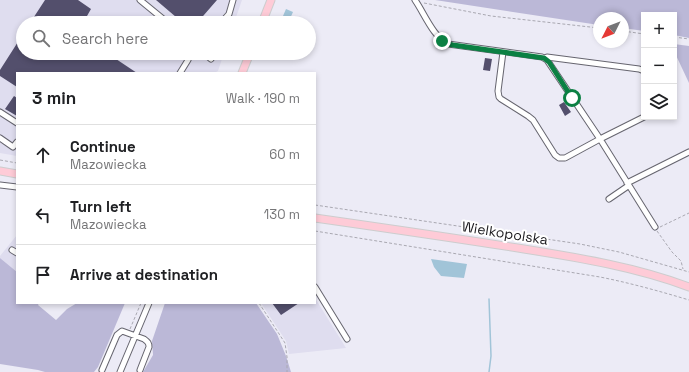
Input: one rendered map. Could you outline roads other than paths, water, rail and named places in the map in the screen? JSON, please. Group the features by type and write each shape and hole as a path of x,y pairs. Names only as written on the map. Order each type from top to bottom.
{"main road":[{"path":"265,16 271,0"},
{"path":"242,72 247,60"},
{"path":"0,171 16,174"},
{"name":"Wielkopolska","path":"316,218 593,260 636,270 689,287"}],"street":[{"path":"140,0 159,16"},
{"path":"227,16 233,0"},
{"path":"415,0 437,36 444,43 544,58 547,57 641,70"},
{"path":"503,52 498,91 499,97 534,120 555,155 559,158 563,159 641,118"},
{"path":"544,58 549,62 600,139 655,228"},
{"path":"181,72 188,60"},
{"path":"0,112 16,122"},
{"path":"0,138 13,147 16,143"},
{"path":"608,199 628,185 689,152"},
{"path":"0,184 16,187"},
{"path":"12,250 16,252"},
{"path":"316,289 347,339"},
{"path":"120,372 148,304"},
{"path":"102,370 117,335 122,331 135,335 147,341 149,344 149,348 140,370"}],"water":[{"path":"286,9 293,12 291,16 283,16"},
{"path":"431,259 467,264 464,278 441,276 434,267"}],"waterway":[{"path":"489,299 491,356 489,372"}]}
